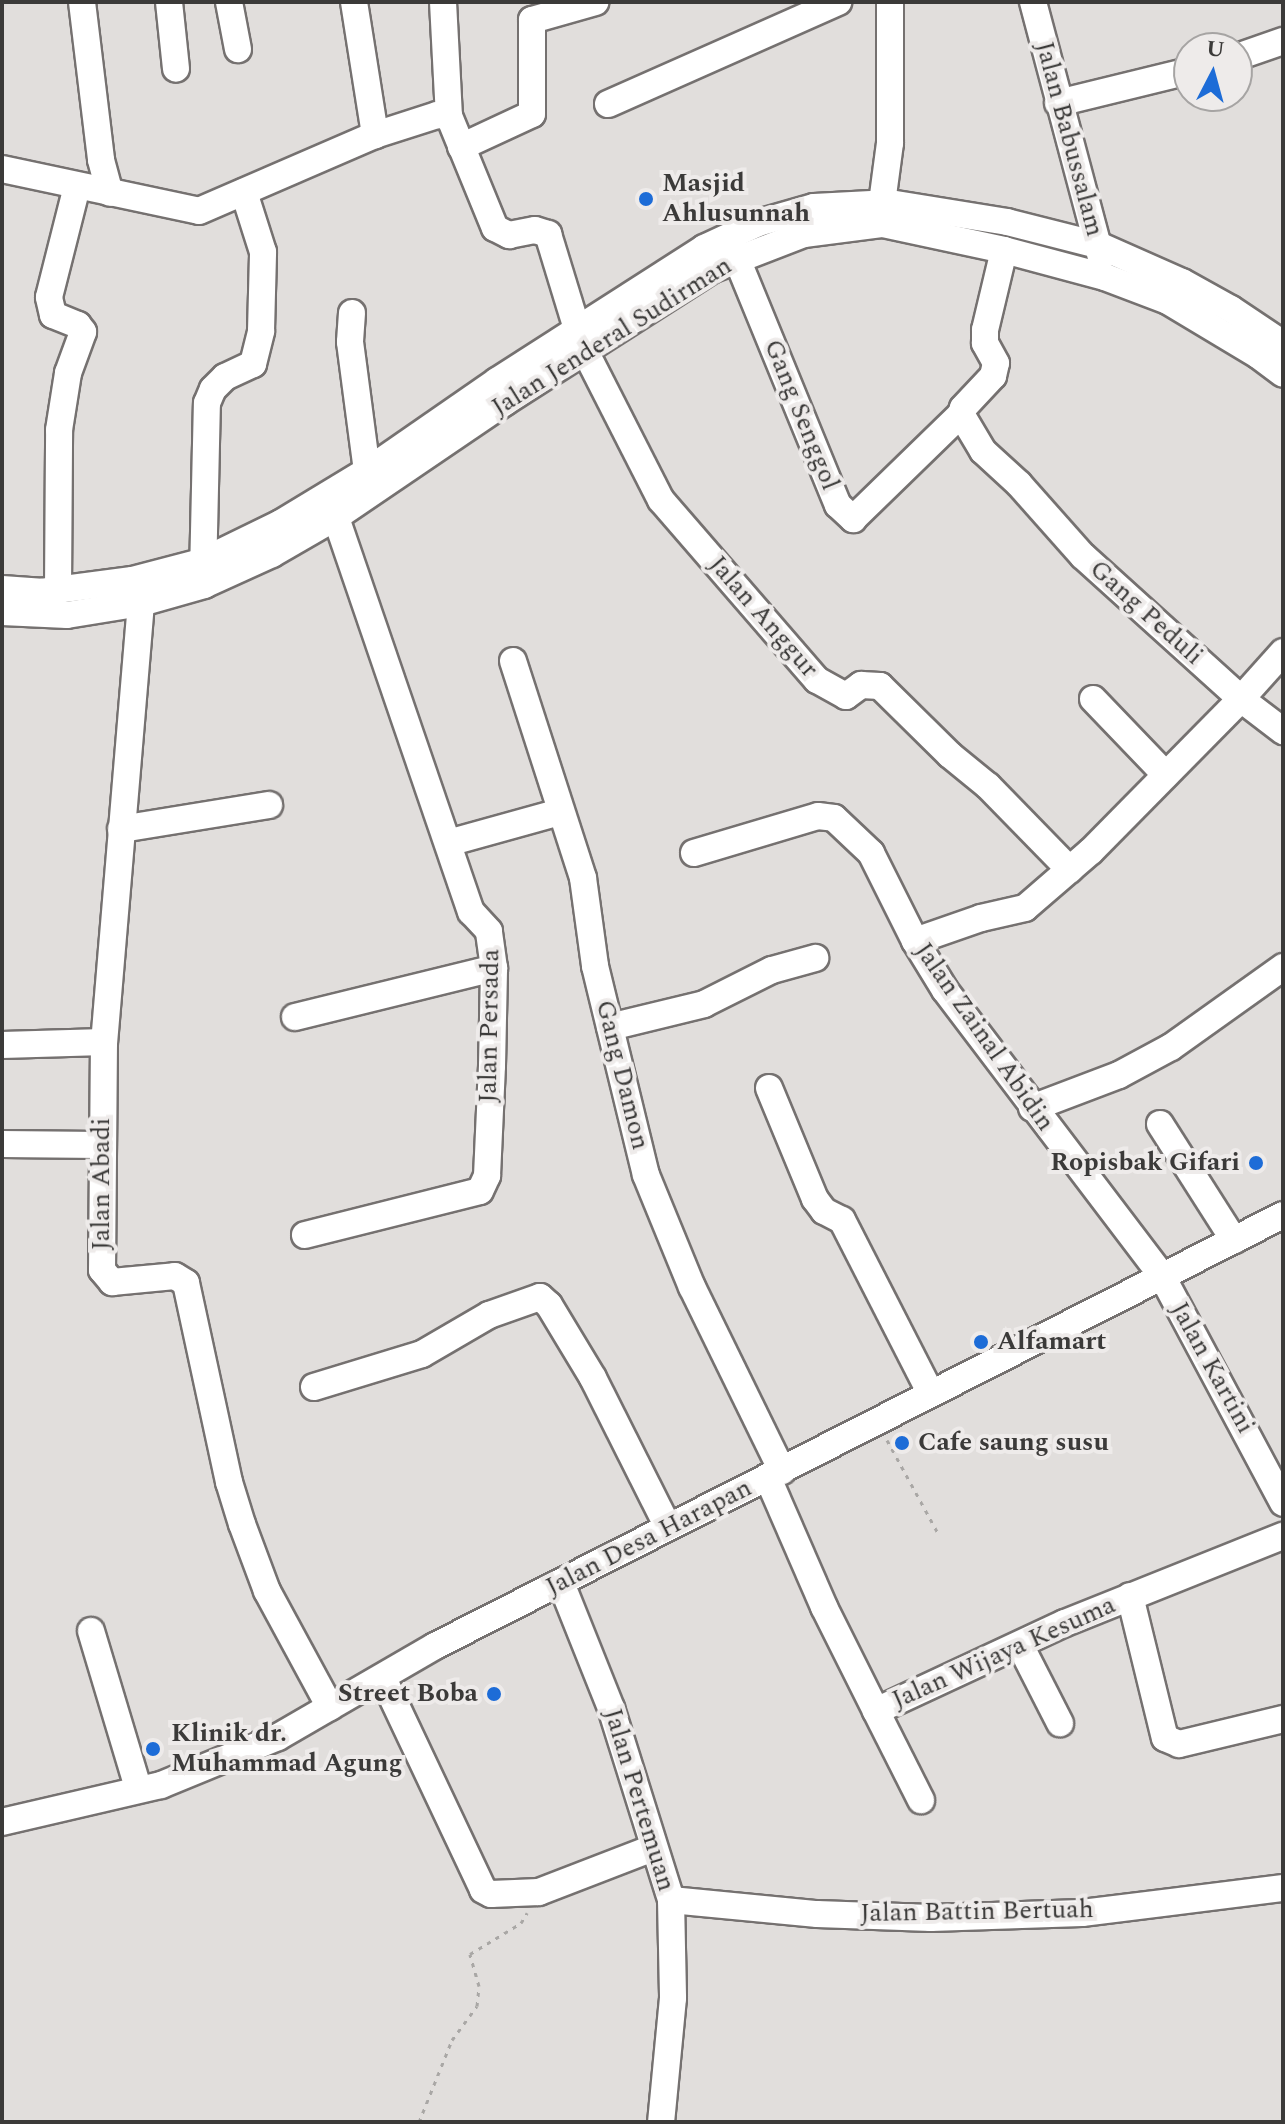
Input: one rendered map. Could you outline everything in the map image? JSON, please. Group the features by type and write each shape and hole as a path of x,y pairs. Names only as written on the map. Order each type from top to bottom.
{"street":[{"path":"82,2 101,160 110,193"},
{"path":"169,2 176,69"},
{"path":"229,2 238,49"},
{"path":"354,2 375,135"},
{"path":"443,2 449,116 461,147 495,228 509,235 540,230 548,234 581,340"},
{"path":"461,147 532,114 532,20 595,2"},
{"path":"608,104 838,2"},
{"path":"882,203 890,143 890,2"},
{"name":"Jalan Babussalam","path":"1033,2 1105,277"},
{"path":"1253,51 1283,41"},
{"path":"1058,103 1173,75"},
{"path":"2,169 199,211 375,135 437,115 449,116"},
{"path":"58,589 59,430 68,373 83,332 78,325 53,315 49,297 77,186"},
{"path":"203,573 207,403 213,389 225,377 253,364 261,331 263,252 244,192"},
{"name":"Jalan Jenderal Sudirman","path":"2,589 58,589 203,573 272,554 336,517 704,248 758,223 814,207 882,203 1007,222 1098,245 1195,289 1283,344"},
{"name":"Jalan Jenderal Sudirman","path":"2,612 67,615 141,603 203,573 581,340 713,269 804,234 883,224 1004,250 1105,277 1168,301 1258,355 1283,374"},
{"path":"961,414 995,371 994,356 985,343 985,330 1004,250"},
{"name":"Gang Senggol","path":"737,259 838,505 853,519 961,414"},
{"path":"352,313 350,342 367,471"},
{"name":"Jalan Anggur","path":"581,340 661,500 817,680 846,696 861,685 880,686 950,755 988,786 1070,870"},
{"name":"Gang Peduli","path":"961,414 983,451 1019,484 1083,556 1241,699 1283,731"},
{"name":"Jalan Persada","path":"305,1235 480,1191 487,1176 494,968 489,931 471,912 336,517"},
{"name":"Jalan Abadi","path":"141,603 104,1042 102,1270 112,1282 175,1276 185,1280 229,1482 242,1524 267,1591 330,1707"},
{"path":"915,941 981,918 1025,908 1070,870 1166,775 1283,652"},
{"name":"Gang Damon","path":"513,661 583,878 595,966 646,1175 775,1474"},
{"path":"1093,699 1166,775"},
{"path":"121,829 269,805"},
{"path":"448,843 560,812"},
{"name":"Jalan Zainal Abidin","path":"694,853 804,818 834,818 871,853 915,941 945,990 1162,1276"},
{"path":"610,1027 704,1004 772,970 815,958"},
{"path":"1032,1108 1119,1075 1171,1047 1283,967"},
{"path":"295,1017 494,968"},
{"path":"2,1045 104,1042"},
{"path":"769,1088 815,1199 824,1211 842,1220 931,1394"},
{"path":"1160,1124 1234,1240"},
{"path":"2,1144 101,1145"},
{"name":"Jalan Desa Harapan","path":"2,1822 161,1785 278,1737 435,1646 1283,1215"},
{"name":"Jalan Kartini","path":"1162,1276 1283,1503"},
{"path":"314,1387 422,1354 489,1315 540,1297 549,1305 593,1378 668,1527"},
{"name":"Jalan Wijaya Kesuma","path":"775,1474 824,1607 876,1711 1130,1596 1283,1536"},
{"name":"Jalan Pertemuan","path":"561,1583 611,1708 671,1900 673,1998 661,2122"},
{"path":"1130,1596 1165,1738 1179,1744 1283,1719"},
{"path":"91,1631 138,1788"},
{"path":"1020,1645 1060,1723"},
{"path":"383,1678 476,1881 491,1894 539,1892 653,1848"},
{"path":"876,1711 921,1800"},
{"name":"Jalan Battin Bertuah","path":"671,1900 817,1914 931,1918 1082,1913 1283,1888"}],"path":[{"path":"877,1422 939,1535"},
{"path":"419,2122 452,2040 477,2006 479,1986 470,1954 521,1923 539,1892"}],"place":[{"name":"Masjid Ahlusunnah","path":"646,199"},
{"name":"Ropisbak Gifari","path":"1256,1163"},
{"name":"Alfamart","path":"981,1342"},
{"name":"Cafe saung susu","path":"902,1443"},
{"name":"Street Boba","path":"494,1694"},
{"name":"Klinik dr. Muhammad Agung","path":"153,1749"}]}
